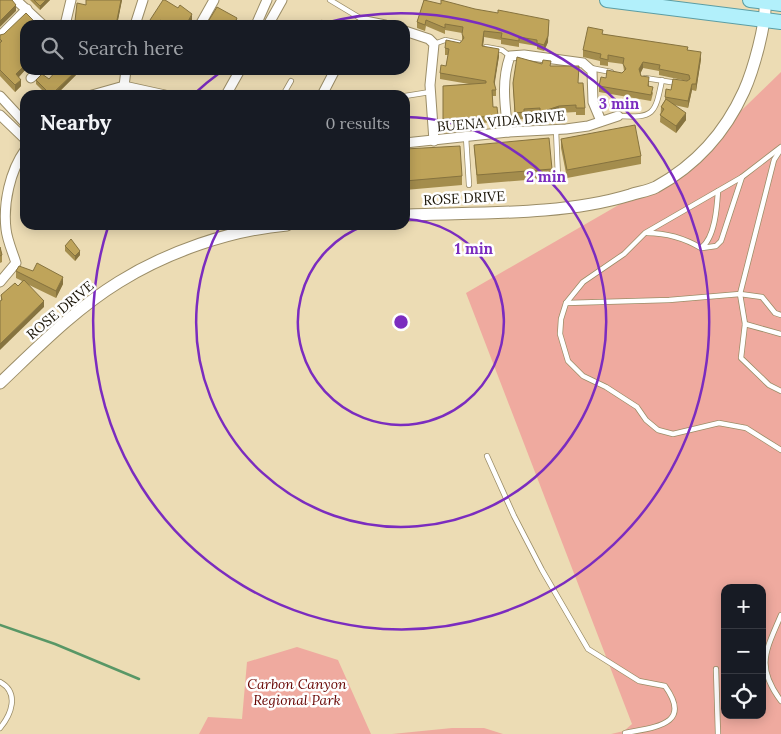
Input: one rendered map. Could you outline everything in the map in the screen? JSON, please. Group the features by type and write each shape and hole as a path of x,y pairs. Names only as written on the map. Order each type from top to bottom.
{"main road":[{"path":"607,0 781,22"},
{"path":"750,0 781,4"}],"street":[{"path":"16,0 38,20"},
{"path":"67,20 70,0"},
{"path":"137,20 143,0"},
{"path":"203,20 214,0"},
{"path":"258,20 267,0"},
{"path":"271,20 282,0"},
{"name":"ROSE DRIVE","path":"410,215 534,209 604,203 654,187 694,160 720,134 736,108 753,71 766,1"},
{"path":"0,36 26,9"},
{"path":"410,33 429,39 434,44 430,92 434,141"},
{"path":"508,132 503,88 510,56 532,56 583,63 592,71 594,84 593,102 601,121"},
{"path":"31,78 34,75"},
{"path":"124,86 125,75"},
{"path":"229,90 237,75"},
{"path":"326,90 333,75"},
{"path":"110,90 124,86 142,90"},
{"path":"0,96 20,118"},
{"path":"0,115 20,134"},
{"name":"BUENA VIDA DRIVE","path":"410,143 588,126 618,116"},
{"path":"0,282 16,264 6,230 7,195 20,157"},
{"name":"ROSE DRIVE","path":"0,383 62,324 118,282 191,245 263,230"}],"lane":[{"path":"330,0 357,20"},
{"path":"434,44 446,40 460,44"},
{"path":"486,47 502,50 510,56"},
{"path":"588,68 613,72"},
{"path":"643,77 686,84"},
{"name":"BUENA VIDA DRIVE","path":"618,116 642,117 651,114 657,107 662,80"},
{"path":"287,90 291,81"},
{"path":"410,95 430,92"},
{"path":"556,130 558,177"},
{"path":"466,137 469,186"},
{"path":"781,148 742,177 645,232 624,254 583,282 566,303 561,319 560,334 568,361 583,376 606,387 638,407 646,420 658,430 673,434 719,423 746,428 781,450"},
{"path":"781,148 774,160 740,294 745,324 741,358 770,386 781,391"},
{"path":"645,232 663,233 686,240 701,248 716,246 720,241 742,177"},
{"path":"701,248 707,244 711,231 718,191"},
{"path":"566,303 669,300 740,294 762,297 775,313 781,315"},
{"path":"745,324 781,334"},
{"path":"487,456 514,516 542,570 588,649 639,681 665,686 675,699 674,715 668,722 625,733"},
{"path":"781,615 763,665 772,688 781,701"},
{"path":"716,669 718,734"},
{"path":"0,682 6,686 12,705 9,717 0,728"}],"green space":[{"path":"781,72 781,734 611,734 624,731 632,724 466,293 681,169"},
{"name":"Carbon Canyon Regional Park","path":"297,647 338,660 371,734 199,734 208,717 242,719 247,662"},
{"path":"452,728 484,728 503,734 392,734"}],"building":[{"path":"0,0 12,0 16,5 0,21"},
{"path":"34,0 46,0 40,6"},
{"path":"86,0 121,0 117,20 75,20 77,3 86,5"},
{"path":"163,0 178,8 180,5 192,14 189,20 150,20"},
{"path":"424,0 441,4 441,0 475,9 498,13 498,10 549,20 548,36 544,45 537,43 537,40 519,37 519,41 501,38 502,33 484,31 482,46 499,49 494,82 496,90 492,90 493,107 497,107 498,116 443,119 443,86 486,83 486,81 440,73 441,65 446,66 449,49 445,48 446,40 460,43 464,38 462,34 463,27 445,24 445,28 426,20 425,25 417,22"},
{"path":"217,7 237,18 236,20 209,20"},
{"path":"26,13 33,20 20,20 20,70 16,74 21,80 15,85 0,70 0,43 2,41 0,35 4,34"},
{"path":"588,27 603,30 602,34 688,47 687,50 701,52 696,84 692,84 688,101 665,97 666,89 671,90 673,79 687,81 690,79 689,75 659,69 660,65 643,62 639,69 641,76 649,77 648,86 653,87 651,95 599,86 601,77 606,78 607,70 622,73 626,69 623,64 624,58 608,55 608,60 600,58 601,54 583,50"},
{"path":"517,57 542,64 543,60 551,61 550,66 579,66 578,83 583,83 585,108 576,108 576,105 559,106 547,110 547,112 540,113 540,108 524,109 524,112 515,113 513,83"},
{"path":"41,75 49,79 53,75 72,75 56,90 46,90 36,80"},
{"path":"666,99 686,113 676,126 660,115 664,109 661,107"},
{"path":"635,125 641,156 567,170 561,139"},
{"path":"549,138 552,169 477,175 474,145"},
{"path":"460,146 462,176 410,181 410,149"},
{"path":"71,239 80,251 75,256 65,246"},
{"path":"37,263 63,277 56,291 16,271 19,266 33,271"},
{"path":"24,280 44,301 0,344 1,295 15,283 18,286"}],"waterway":[{"path":"0,625 55,644 139,679"}]}
